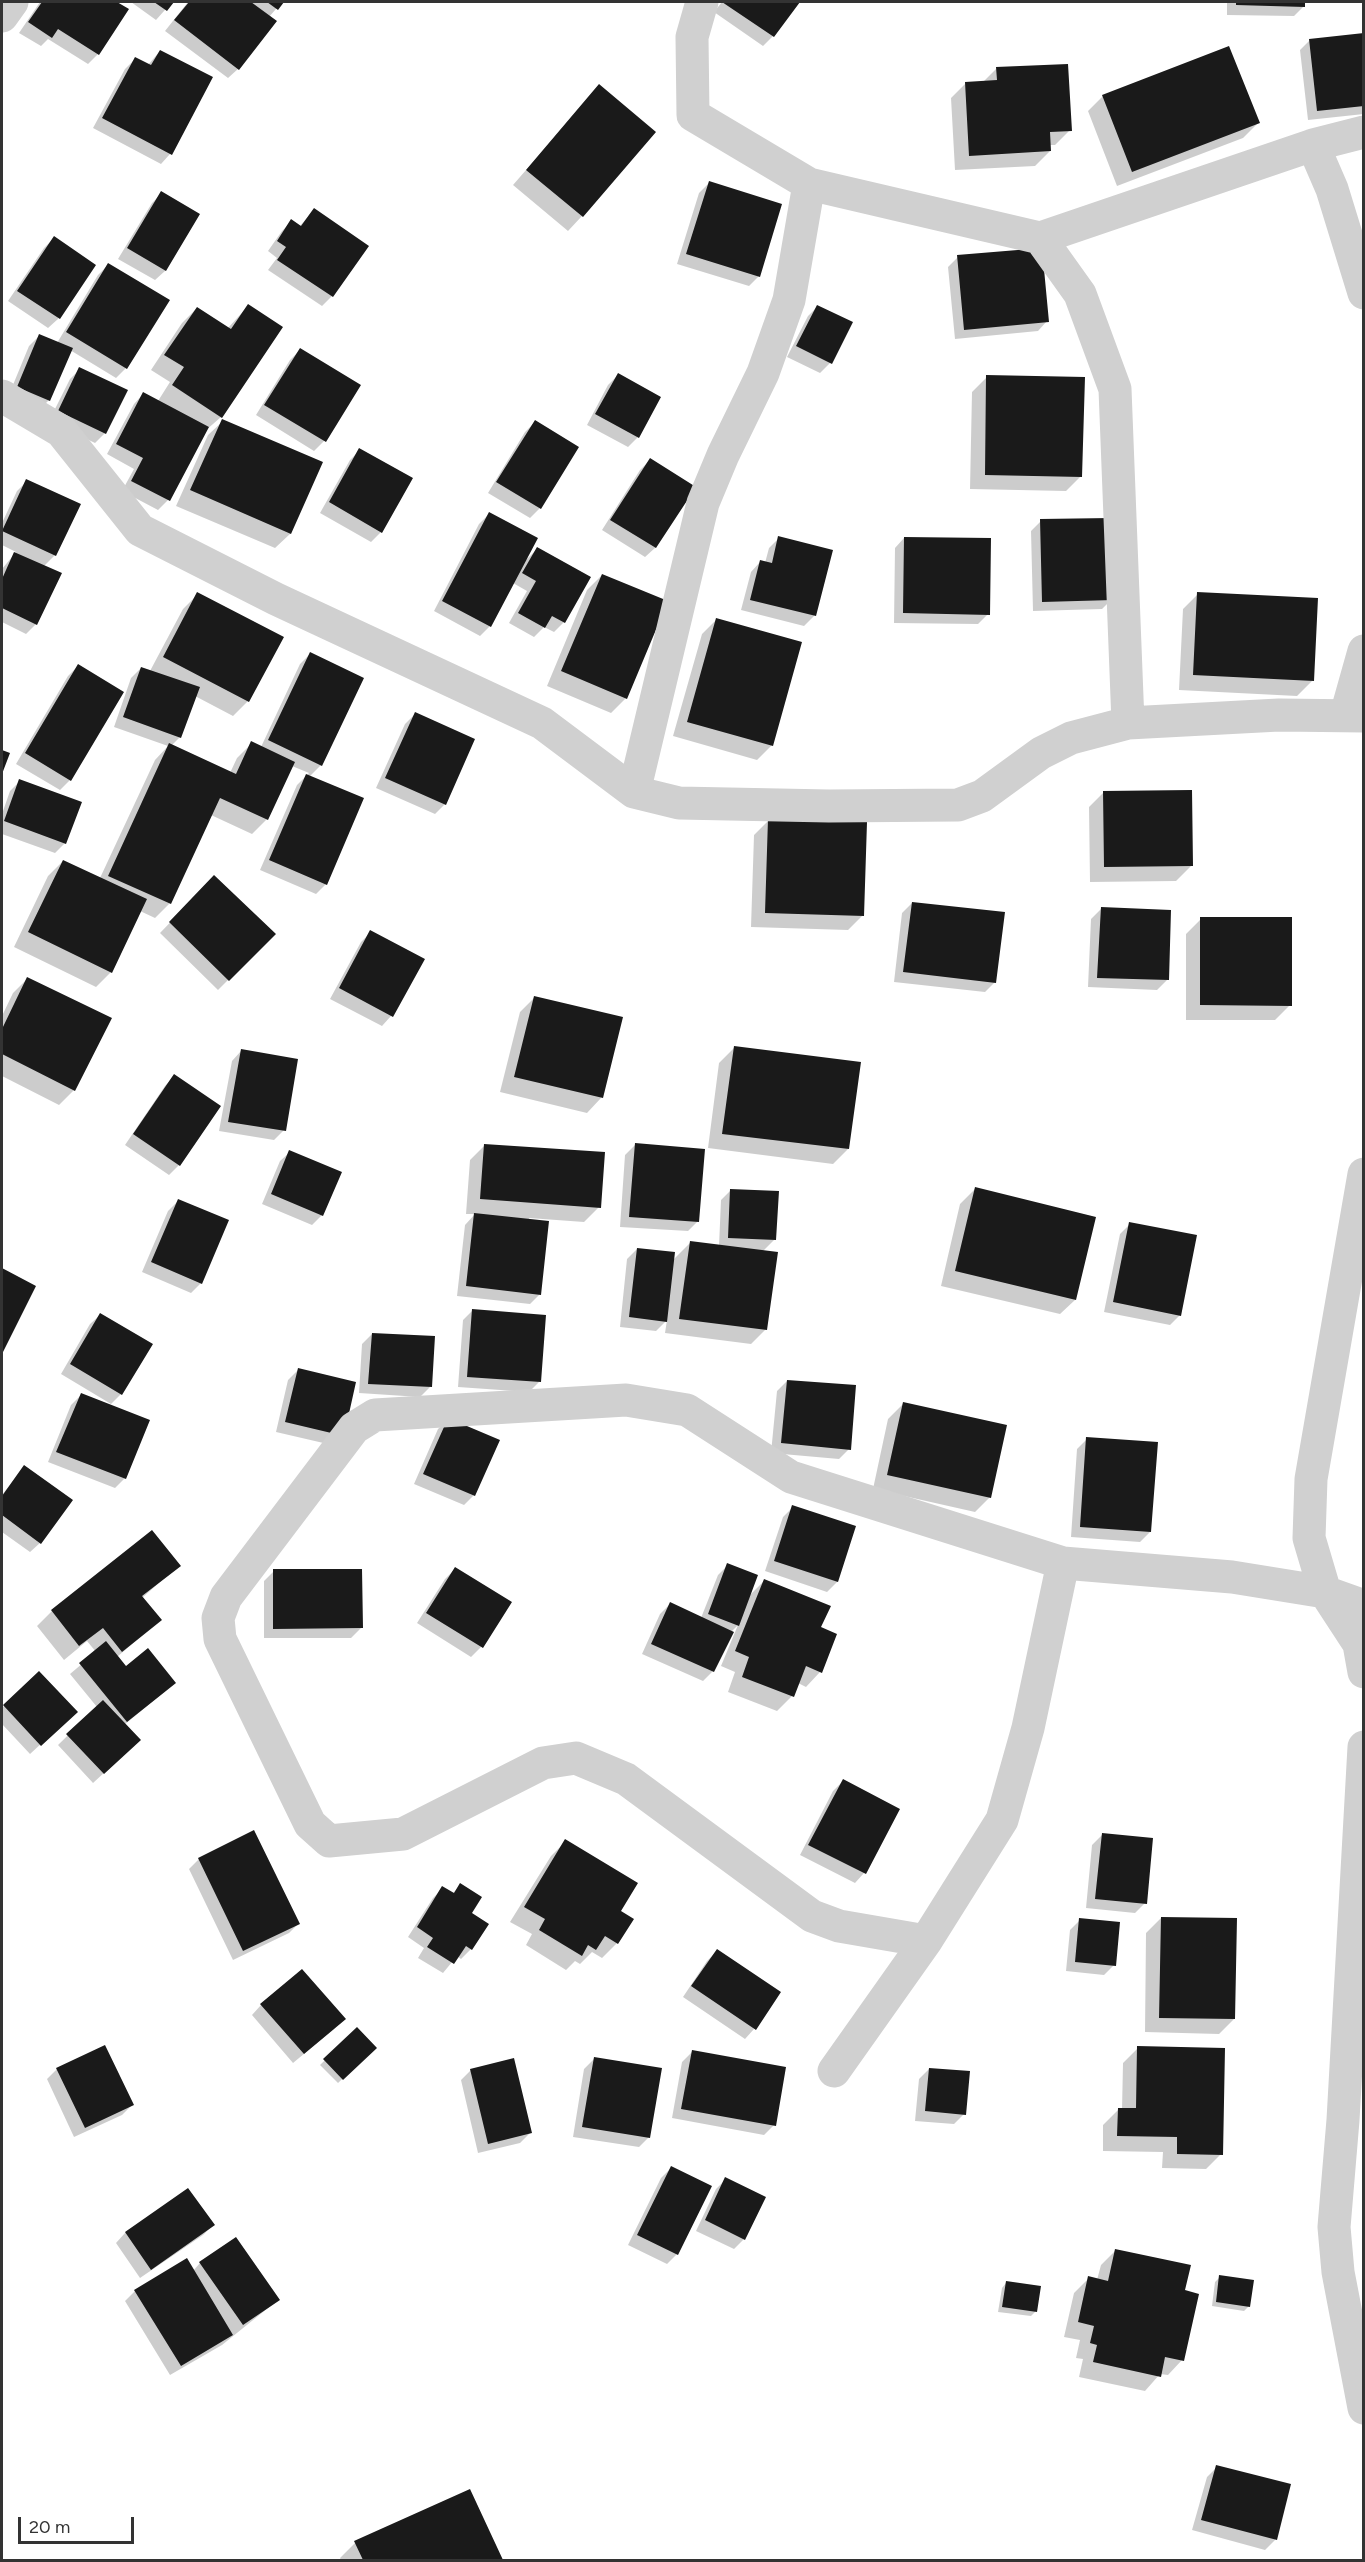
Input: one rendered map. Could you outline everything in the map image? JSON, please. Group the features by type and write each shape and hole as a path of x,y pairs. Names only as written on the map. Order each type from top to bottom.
{"street":[{"path":"2,16 12,2"},
{"path":"702,2 692,37 693,115 809,184 1040,238 1313,145 1364,132"},
{"path":"1313,145 1332,189 1364,293"},
{"path":"634,792 703,503 723,455 763,373 789,300 809,184"},
{"path":"1040,238 1080,294 1115,389 1128,723"},
{"path":"2,396 61,431 140,531 276,599 542,723 634,792 679,803 958,806 982,796 1041,753 1071,738 1128,723 1280,715 1355,716 1364,651"},
{"path":"1364,1174 1311,1479 1309,1538 1325,1592 1359,1644 1364,1672"},
{"path":"926,1941 839,1926 812,1916 626,1779 576,1758 543,1763 404,1834 329,1841 310,1824 220,1639 218,1618 226,1597 354,1428 375,1415 626,1400 687,1410 791,1477 1063,1563 1232,1576 1325,1592 1364,1606"},
{"path":"834,2071 926,1941 1002,1820 1028,1728 1063,1563"},
{"path":"1364,1747 1343,2120 1334,2227 1338,2272 1364,2408"}],"building":[{"path":"42,2 117,2 129,9 99,55 58,29 52,38 28,22"},
{"path":"154,2 174,2 167,11"},
{"path":"189,2 251,2 277,21 239,70 174,20"},
{"path":"267,2 284,2 278,10"},
{"path":"722,2 800,2 774,37"},
{"path":"1236,2 1305,2 1305,7 1236,5"},
{"path":"1364,33 1364,106 1317,111 1309,39"},
{"path":"1229,46 1260,123 1132,172 1102,95"},
{"path":"160,50 213,77 172,155 102,118 135,57 151,65"},
{"path":"1068,64 1072,131 1050,132 1051,151 969,156 965,82 997,80 996,67"},
{"path":"599,84 656,132 583,217 526,170"},
{"path":"709,181 782,204 760,277 686,254"},
{"path":"161,191 200,214 166,271 127,248"},
{"path":"314,208 369,246 333,297 277,260 286,247 277,241 291,219 301,226"},
{"path":"54,236 96,265 60,319 17,291"},
{"path":"1042,248 1049,322 964,330 957,255"},
{"path":"108,263 170,300 127,369 66,332"},
{"path":"248,304 283,327 222,418 172,385 184,367 164,355 197,307 231,329"},
{"path":"817,305 853,322 832,364 796,346"},
{"path":"39,334 73,348 50,401 17,387"},
{"path":"300,348 361,385 326,442 264,405"},
{"path":"79,367 128,390 106,434 58,411"},
{"path":"618,373 661,397 639,438 595,414"},
{"path":"986,375 1085,377 1082,477 985,475"},
{"path":"143,392 209,427 170,501 131,481 143,458 116,444"},
{"path":"222,419 323,462 291,534 190,490"},
{"path":"535,420 579,447 541,509 496,482"},
{"path":"359,448 413,478 382,533 329,502"},
{"path":"650,458 696,487 656,548 610,520"},
{"path":"26,479 81,504 56,556 2,531"},
{"path":"489,512 538,538 491,627 442,601"},
{"path":"1111,518 1113,600 1042,602 1040,519"},
{"path":"778,536 833,550 816,616 750,600 760,560 772,563"},
{"path":"904,537 991,538 990,615 903,613"},
{"path":"537,547 591,577 565,623 552,616 545,628 518,613 536,581 522,573"},
{"path":"14,552 62,573 37,625 2,608 2,579"},
{"path":"602,574 668,601 627,699 561,671"},
{"path":"197,592 284,637 249,702 163,657"},
{"path":"1197,592 1318,598 1314,681 1193,675"},
{"path":"716,618 802,642 773,746 687,722"},
{"path":"310,652 364,678 322,766 268,740"},
{"path":"78,664 124,692 71,781 25,753"},
{"path":"141,667 200,687 181,738 123,717"},
{"path":"415,712 475,739 446,805 385,778"},
{"path":"251,741 295,762 268,820 220,798 171,904 108,876 169,743 236,774"},
{"path":"2,750 10,753 2,774"},
{"path":"306,774 364,798 327,885 269,860"},
{"path":"19,779 82,802 66,844 4,821"},
{"path":"1192,790 1193,866 1104,867 1103,791"},
{"path":"768,819 867,822 864,916 765,913"},
{"path":"63,860 147,899 112,973 28,932"},
{"path":"214,875 276,934 229,981 169,922"},
{"path":"912,902 1005,912 996,983 903,972"},
{"path":"1101,907 1171,910 1169,980 1097,978"},
{"path":"1200,917 1292,917 1292,1006 1200,1005"},
{"path":"370,930 425,959 393,1017 339,988"},
{"path":"27,977 112,1018 75,1091 2,1054 2,1029"},
{"path":"534,996 623,1017 603,1098 514,1077"},
{"path":"734,1046 861,1062 849,1149 722,1134"},
{"path":"241,1049 298,1059 286,1131 228,1122"},
{"path":"174,1074 221,1106 180,1166 133,1134"},
{"path":"635,1143 705,1149 699,1222 629,1217"},
{"path":"484,1144 605,1152 601,1208 480,1199"},
{"path":"289,1150 342,1172 323,1216 271,1194"},
{"path":"975,1187 1096,1217 1076,1300 955,1271"},
{"path":"730,1189 779,1191 776,1240 728,1238"},
{"path":"178,1199 229,1220 202,1284 151,1262"},
{"path":"474,1213 549,1221 541,1295 466,1286"},
{"path":"1129,1222 1197,1235 1181,1316 1113,1302"},
{"path":"690,1241 778,1252 767,1330 679,1319"},
{"path":"637,1248 675,1252 667,1322 629,1317"},
{"path":"2,1268 36,1286 2,1354"},
{"path":"472,1309 546,1315 541,1382 467,1377"},
{"path":"100,1313 153,1344 122,1395 70,1364"},
{"path":"372,1333 435,1336 432,1387 368,1384"},
{"path":"298,1368 356,1382 344,1436 285,1422"},
{"path":"787,1380 856,1385 851,1450 781,1443"},
{"path":"81,1393 150,1420 126,1479 56,1452"},
{"path":"903,1402 1007,1425 991,1498 887,1475"},
{"path":"448,1418 500,1440 475,1496 423,1474"},
{"path":"1086,1437 1158,1442 1151,1532 1080,1527"},
{"path":"24,1465 73,1500 41,1544 2,1515 2,1496"},
{"path":"792,1505 856,1526 838,1582 774,1561"},
{"path":"152,1530 181,1566 142,1596 162,1620 122,1652 103,1628 79,1646 51,1610"},
{"path":"727,1563 758,1575 739,1626 708,1614"},
{"path":"455,1567 512,1602 483,1648 426,1613"},
{"path":"273,1569 362,1569 363,1628 273,1629"},
{"path":"764,1579 831,1606 821,1627 837,1634 822,1673 806,1666 794,1697 742,1677 749,1657 735,1651"},
{"path":"670,1602 734,1632 714,1672 651,1644"},
{"path":"106,1641 126,1666 148,1648 176,1683 127,1722 79,1663"},
{"path":"39,1671 78,1712 41,1746 3,1705"},
{"path":"103,1700 141,1740 104,1774 66,1734"},
{"path":"843,1779 900,1809 866,1874 808,1845"},
{"path":"254,1830 300,1924 243,1951 198,1858"},
{"path":"1102,1833 1153,1838 1147,1904 1095,1899"},
{"path":"565,1839 638,1883 621,1911 634,1919 618,1944 605,1936 596,1950 588,1945 582,1956 539,1930 545,1919 524,1907"},
{"path":"460,1883 482,1897 472,1913 489,1924 472,1950 466,1946 454,1964 427,1947 433,1938 417,1927 442,1886 454,1893"},
{"path":"1161,1917 1237,1918 1235,2019 1159,2018"},
{"path":"1079,1918 1120,1922 1116,1966 1075,1962"},
{"path":"717,1949 781,1992 756,2030 691,1986"},
{"path":"302,1969 346,2019 304,2054 260,2004"},
{"path":"357,2027 377,2048 343,2080 323,2059"},
{"path":"105,2045 134,2105 85,2128 56,2068"},
{"path":"1137,2046 1225,2048 1223,2155 1177,2154 1177,2137 1117,2136 1118,2108 1136,2108"},
{"path":"692,2050 786,2067 776,2126 681,2109"},
{"path":"594,2057 662,2068 650,2138 582,2127"},
{"path":"514,2058 532,2133 488,2144 470,2069"},
{"path":"929,2068 970,2071 966,2115 925,2111"},
{"path":"671,2166 712,2186 678,2255 637,2235"},
{"path":"725,2177 766,2197 745,2240 705,2220"},
{"path":"188,2188 215,2225 151,2270 125,2232"},
{"path":"236,2237 280,2300 243,2325 199,2262"},
{"path":"1115,2249 1191,2265 1185,2290 1199,2294 1184,2361 1165,2357 1161,2377 1093,2362 1097,2345 1090,2343 1094,2326 1078,2322 1088,2276 1108,2281"},
{"path":"187,2258 233,2335 181,2366 134,2290"},
{"path":"1219,2275 1254,2280 1250,2307 1216,2302"},
{"path":"1006,2281 1041,2286 1037,2312 1002,2307"},
{"path":"1216,2465 1291,2484 1277,2540 1201,2520"},
{"path":"470,2489 503,2560 363,2560 354,2541"}]}
